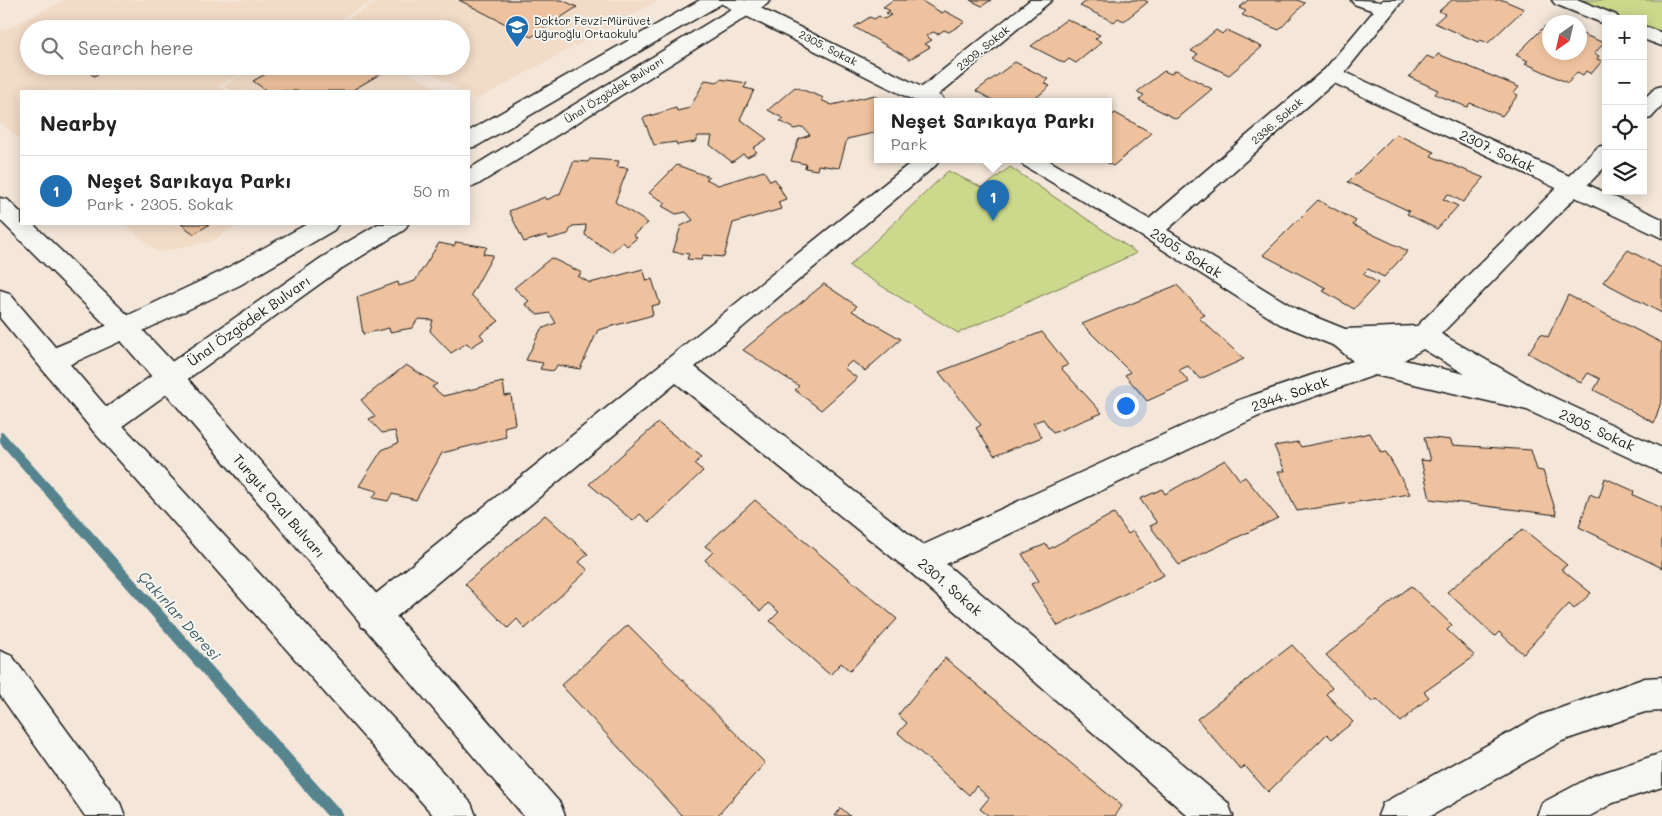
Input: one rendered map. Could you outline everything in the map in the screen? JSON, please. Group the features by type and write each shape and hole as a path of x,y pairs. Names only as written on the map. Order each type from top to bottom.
{"street":[{"name":"Ünal Özgödek Bulvarı","path":"470,140 714,0"},
{"name":"2309. Sokak","path":"930,98 1042,0"},
{"path":"1361,0 1388,4"},
{"path":"1562,0 1602,16"},
{"name":"Ünal Özgödek Bulvarı","path":"470,178 745,2"},
{"name":"2305. Sokak","path":"745,2 927,98"},
{"name":"2336. Sokak","path":"1151,231 1332,74 1388,4"},
{"path":"1647,34 1662,40"},
{"name":"2307. Sokak","path":"1332,74 1662,229"},
{"path":"1647,109 1662,93"},
{"name":"2344. Sokak","path":"920,561 1249,408 1375,364 1423,336 1602,156"},
{"path":"373,616 924,163"},
{"name":"2305. Sokak","path":"1036,163 1151,231 1289,317 1344,339 1375,364 1532,400"},
{"name":"Turgut Ozal Bulvarı","path":"0,206 125,328 169,377 547,816"},
{"path":"52,360 231,278 324,225"},
{"name":"Ünal Özgödek Bulvarı","path":"104,424 330,264 394,225"},
{"path":"0,300 104,424 458,816"},
{"name":"2305. Sokak","path":"1344,339 1423,336 1532,400 1662,461"},
{"name":"2301. Sokak","path":"677,368 920,561 1215,816"},
{"path":"0,667 107,816"},
{"path":"1396,816 1553,727 1645,695 1662,694"},
{"path":"1555,816 1605,788 1662,770"}],"shaded area":[{"path":"65,0 374,0 338,20 24,20"},
{"name":"Doktor Fevzi-Mürüvet Uğuroğlu Ortaokulu","path":"381,0 659,0 476,100 470,96 470,90 460,90 435,75 470,75 470,20 346,20"},
{"path":"20,22 20,75 238,75 218,86 224,90 20,90 20,139 0,122 0,32"},
{"path":"242,75 413,75 440,90 229,90 223,86"},
{"path":"125,225 238,225 211,241 158,252"}],"green space":[{"path":"1575,0 1662,0 1662,35 1647,29 1647,15 1612,15"},
{"path":"1010,167 1137,253 958,333 849,266 948,171 983,188"}],"building":[{"path":"459,0 562,0 577,7 531,37"},
{"path":"893,0 920,0 942,13 945,11 965,22 949,32 944,30 938,34 933,32 926,36 932,40 925,44 930,47 910,59 854,27 870,17 874,19 879,16 884,19 891,15 886,13 890,11 883,7"},
{"path":"970,0 991,0 982,6"},
{"path":"1088,0 1144,0 1148,2 1124,21 1118,18 1114,22 1080,6"},
{"path":"1248,0 1297,0 1305,3 1279,30 1242,15 1246,11 1239,8"},
{"path":"1452,0 1503,0 1524,9 1488,43 1480,40 1478,42 1435,23 1445,14 1439,11"},
{"path":"1067,19 1100,35 1095,39 1102,42 1076,63 1069,59 1064,63 1031,46"},
{"path":"1542,29 1542,60 1587,60 1587,36 1602,42 1602,45 1594,54 1599,56 1597,59 1602,61 1591,74 1586,71 1583,75 1577,72 1568,83 1525,63 1528,61 1516,55"},
{"path":"1216,30 1222,34 1226,30 1262,47 1229,75 1193,58 1198,54 1191,51"},
{"path":"1438,54 1519,87 1514,93 1518,95 1502,116 1470,103 1467,107 1435,94 1438,90 1409,77 1427,56 1434,59"},
{"path":"1015,62 1048,79 1044,83 1050,86 1036,98 989,98 976,91"},
{"path":"1176,70 1212,89 1176,119 1139,100 1144,95 1137,92 1164,71 1171,74"},
{"path":"264,75 379,75 353,90 266,90 253,81"},
{"path":"720,79 747,83 744,88 754,90 740,119 767,139 753,148 757,152 747,157 743,154 732,162 710,145 712,136 698,136 695,142 677,145 676,142 654,145 643,118 676,108 677,111 690,108 705,80 718,82"},
{"path":"795,87 824,98 821,100 832,105 875,95 877,98 874,98 874,133 847,139 839,168 818,165 817,170 805,168 806,164 791,161 799,139 810,135 803,127 794,129 780,121 784,119 768,110"},
{"path":"1115,113 1152,133 1113,166 1108,163 1112,163 1112,115"},
{"path":"1396,134 1434,152 1431,156 1484,178 1463,202 1448,194 1443,199 1458,206 1437,229 1407,214 1409,211 1348,182"},
{"path":"590,159 619,161 617,167 628,168 615,202 648,223 633,235 637,238 627,246 623,242 611,252 585,235 586,225 572,226 568,234 549,239 547,235 524,242 509,211 545,197 546,200 560,194 574,161 588,162"},
{"path":"677,165 709,177 706,179 718,185 764,171 770,181 775,179 786,199 778,202 781,209 733,223 724,257 703,255 701,260 687,259 689,254 673,252 681,226 693,220 686,212 676,214 662,206 666,203 649,193"},
{"path":"1318,200 1356,221 1353,225 1408,251 1384,277 1368,269 1363,274 1378,283 1354,309 1323,291 1326,288 1263,255"},
{"path":"182,225 208,225 194,234"},
{"path":"456,242 487,247 483,254 493,255 471,295 499,321 480,334 484,339 471,347 467,343 451,353 430,331 433,320 418,319 412,328 390,332 389,328 363,334 357,297 398,282 399,286 415,281 439,243 454,246"},
{"path":"1628,250 1662,268 1662,313 1603,282"},
{"path":"551,258 582,273 578,276 590,283 643,269 647,281 652,279 660,304 651,306 653,315 598,330 580,369 557,365 554,371 540,369 543,363 526,360 541,329 556,323 550,313 538,315 525,304 529,301 514,288"},
{"path":"824,284 857,306 852,311 901,339 865,371 852,361 844,368 857,378 821,410 795,390 799,386 743,350"},
{"path":"1177,285 1205,315 1199,318 1244,359 1200,379 1188,366 1179,370 1189,382 1147,401 1125,375 1130,372 1082,324"},
{"path":"1568,295 1662,343 1662,399 1654,423 1594,390 1600,379 1588,373 1581,383 1528,353 1541,334 1548,337"},
{"path":"1042,332 1068,365 1061,368 1102,413 1053,433 1043,419 1033,423 1042,437 994,456 976,428 981,425 939,372"},
{"path":"406,365 437,384 432,387 443,396 503,382 505,396 511,395 515,424 504,427 506,437 442,453 416,500 392,494 388,501 373,498 377,491 359,486 382,450 398,443 395,431 382,433 369,419 375,416 361,400"},
{"path":"658,423 702,457 695,464 703,471 649,522 640,514 633,521 589,484"},
{"path":"1370,433 1381,453 1386,452 1410,494 1297,511 1278,471 1285,471 1274,446 1298,442 1301,447"},
{"path":"1424,437 1451,440 1452,445 1531,450 1537,470 1543,471 1557,515 1430,499 1421,460 1430,461"},
{"path":"1225,460 1240,480 1245,477 1278,518 1179,565 1150,526 1157,523 1140,499 1162,489 1165,494"},
{"path":"1605,478 1634,491 1633,495 1662,508 1662,568 1579,527 1590,494 1599,498"},
{"path":"755,500 897,619 850,671 841,663 830,675 770,621 779,612 768,603 761,611 705,560 713,552 705,546"},
{"path":"1114,513 1128,534 1133,531 1164,575 1058,626 1031,584 1039,581 1022,554 1046,544 1049,549"},
{"path":"545,515 588,554 579,562 588,570 525,629 517,619 508,628 465,584"},
{"path":"1523,529 1567,565 1561,569 1591,593 1574,609 1569,604 1523,654 1499,632 1495,636 1447,592"},
{"path":"1411,586 1452,625 1447,630 1475,656 1424,692 1429,697 1401,722 1377,699 1372,702 1326,655"},
{"path":"628,625 765,763 717,816 682,816 561,685"},
{"path":"1292,645 1332,688 1326,694 1353,722 1332,739 1327,734 1268,792 1245,766 1241,770 1197,719"},
{"path":"945,658 1122,806 1115,816 989,816 980,809 989,798 976,786 969,795 898,733 907,723 898,715"},
{"path":"841,808 850,816 835,816"}],"waterway":[{"name":"Çakırlar Deresi","path":"0,436 336,816"}],"place":[{"name":"Doktor Fevzi-Mürüvet Uğuroğlu Ortaokulu","path":"517,48"},
{"name":"Neşet Sarıkaya Parkı","path":"993,221"}]}
